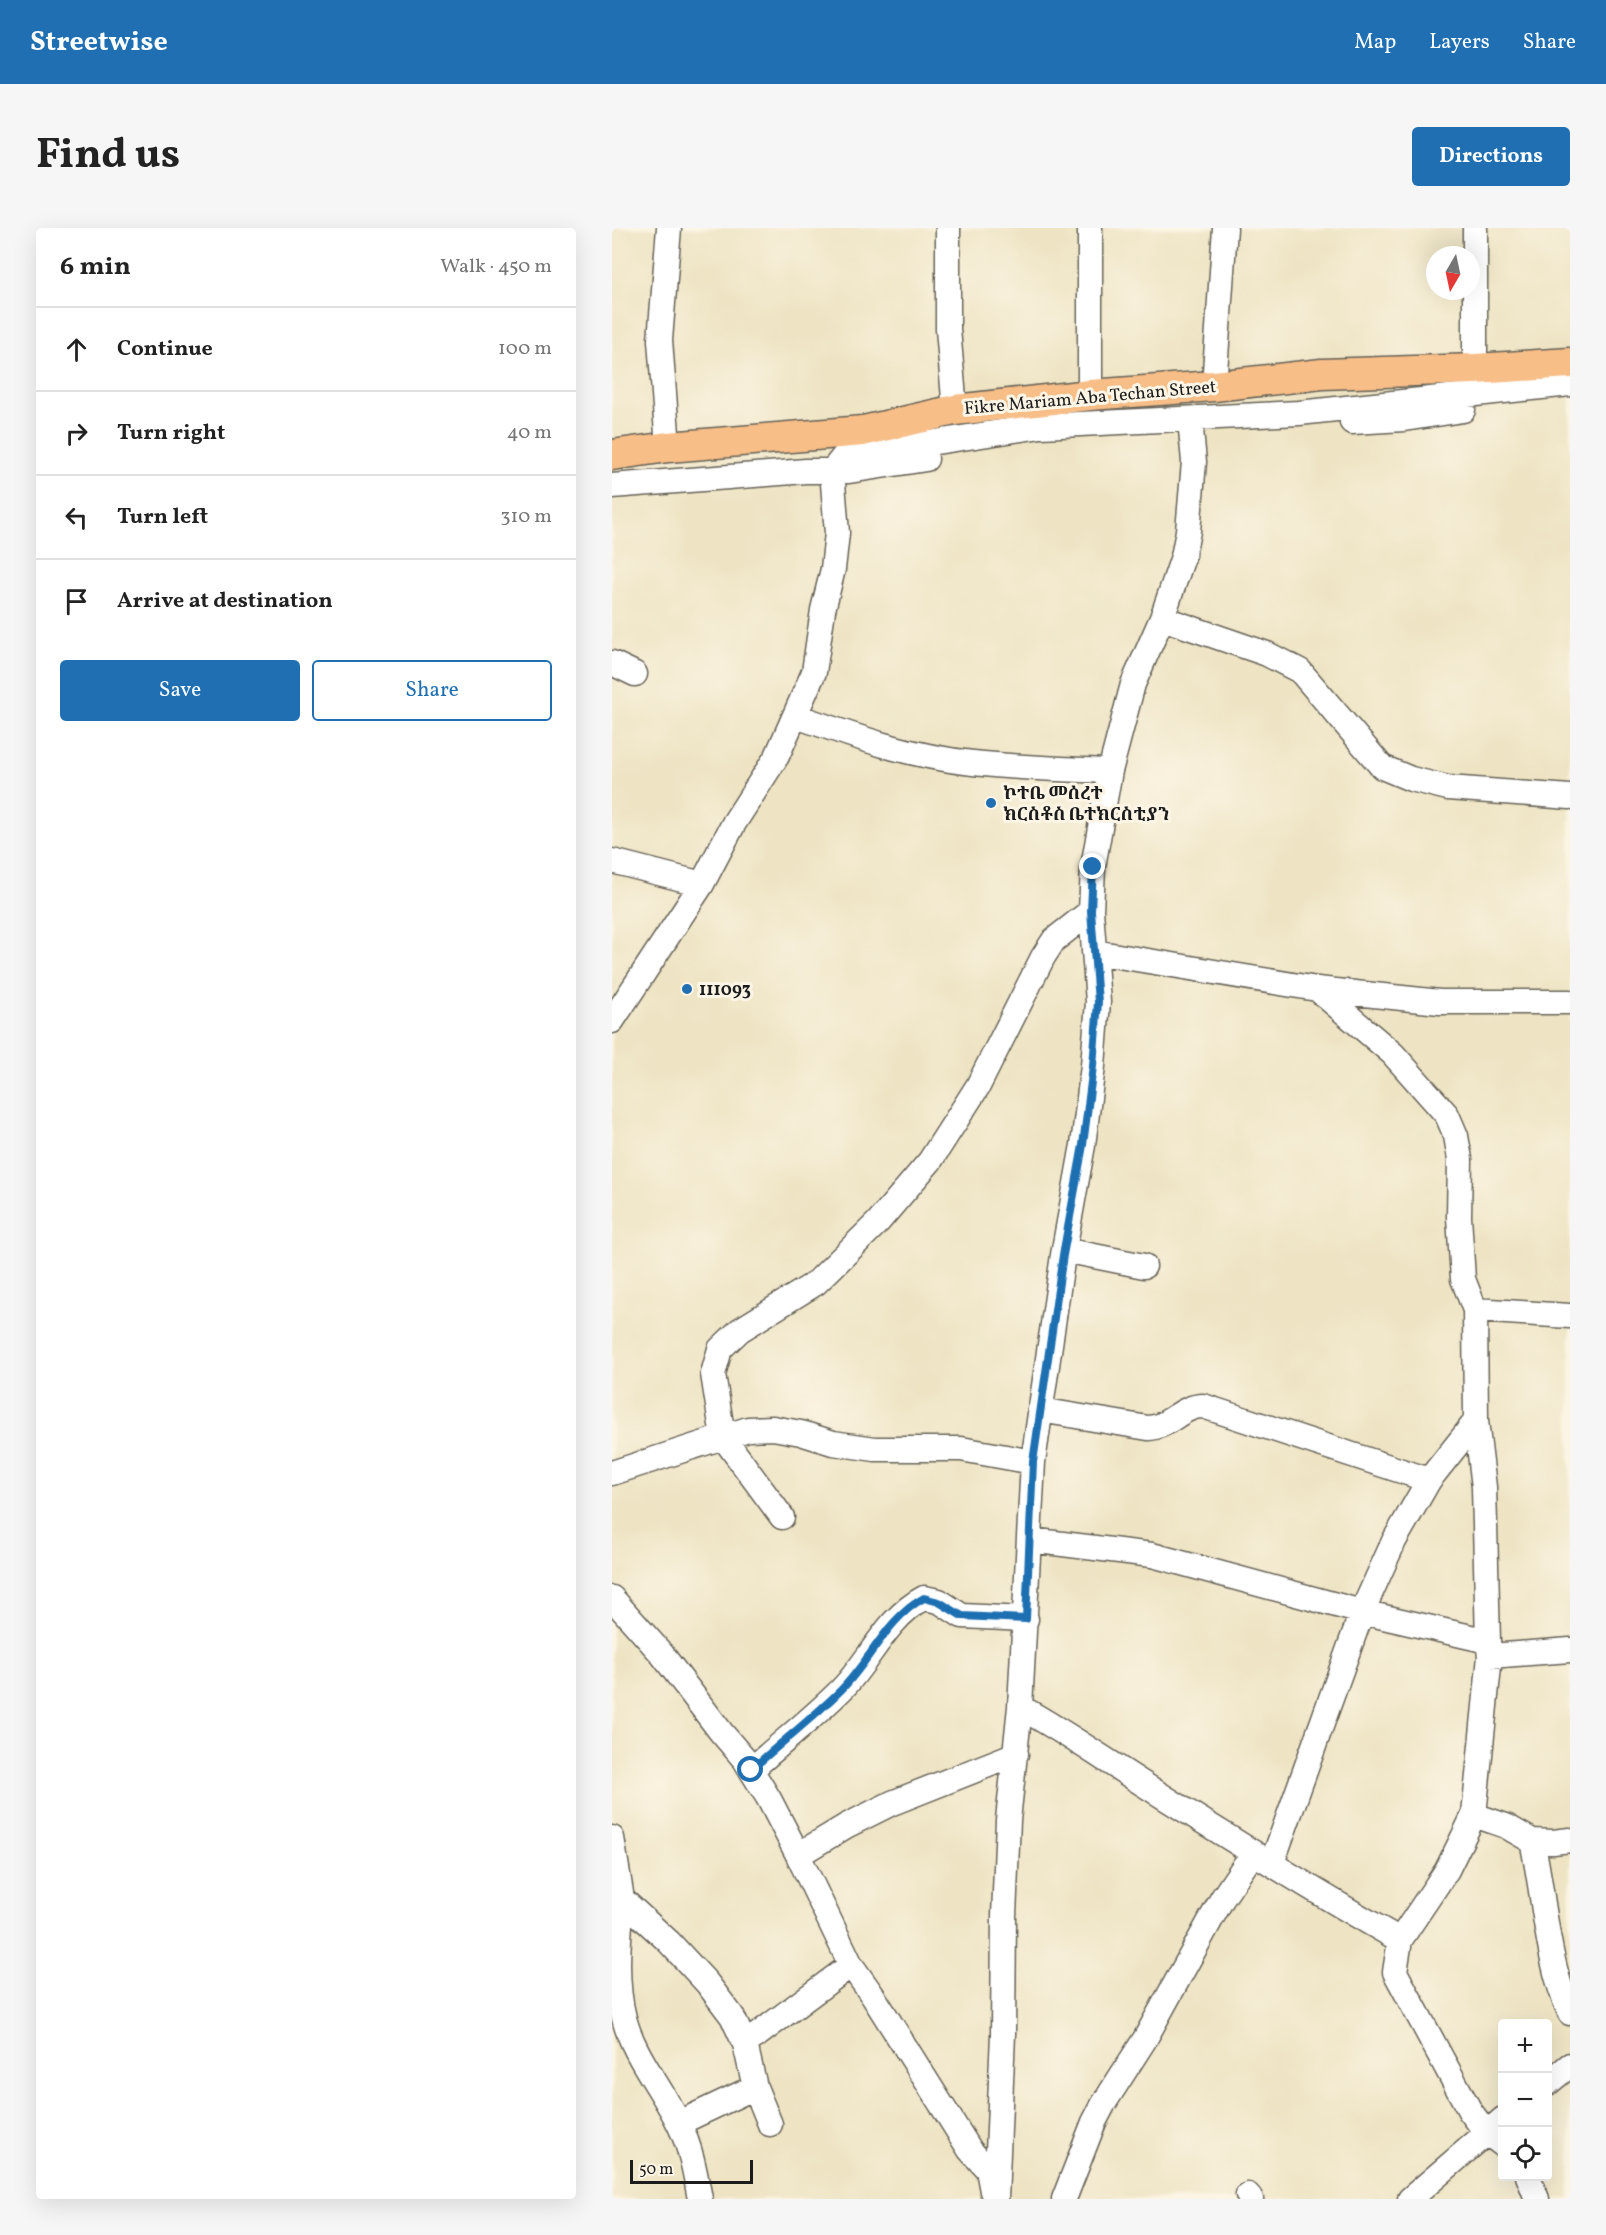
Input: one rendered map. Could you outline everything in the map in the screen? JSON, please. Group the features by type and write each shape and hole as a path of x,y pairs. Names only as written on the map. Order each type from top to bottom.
{"main road":[{"name":"Fikre Mariam Aba Techan Street","path":"612,455 668,447 863,431 955,410 1090,395 1214,386 1322,374 1570,363"}],"street":[{"path":"668,447 660,340 669,228"},
{"path":"948,228 948,329 955,410"},
{"path":"1090,228 1090,395"},
{"path":"1214,386 1225,228"},
{"path":"1475,228 1475,369"},
{"path":"612,486 887,466 1013,444 1570,384"},
{"path":"1191,426 1404,419 1570,398"},
{"path":"994,2199 1003,2034 1008,1820 1020,1707 1033,1462 1064,1250 1083,1145 1093,1066 1098,1002 1091,911 1093,867 1110,771 1133,684 1162,618 1183,557 1188,531 1194,462 1191,426"},
{"path":"612,1021 702,884 734,823 777,756 814,672 823,610 833,569 837,533 832,471"},
{"path":"1162,618 1267,654 1300,670 1382,766 1411,778 1448,788 1570,797"},
{"path":"612,663 635,674"},
{"path":"796,716 848,735 902,750 971,763 1110,771"},
{"path":"612,861 702,884"},
{"path":"782,1517 723,1437 713,1374 720,1349 740,1330 816,1282 878,1222 930,1161 978,1086 1043,957 1054,940 1091,911"},
{"path":"1094,952 1317,988 1440,1002 1570,1002"},
{"path":"1317,988 1393,1054 1447,1115 1456,1136 1460,1159 1459,1217 1463,1279 1474,1310 1476,1421 1484,1487 1489,1648 1474,1815 1447,1870 1400,1940 1395,1972 1470,2111 1497,2132 1438,2188 1410,2199"},
{"path":"1064,1250 1144,1266"},
{"path":"1474,1310 1570,1316"},
{"path":"1040,1410 1148,1428 1159,1427 1167,1423 1185,1409 1203,1406 1430,1480"},
{"path":"1064,2199 1094,2122 1104,2103 1145,2039 1222,1899 1263,1858 1362,1612 1394,1541 1430,1480 1476,1421"},
{"path":"612,1473 748,1429 773,1428 864,1448 961,1449 1033,1462"},
{"path":"1030,1540 1152,1555 1489,1648 1570,1650"},
{"path":"612,1598 661,1653 751,1770 798,1855 851,1965 970,2150 988,2170 994,2199"},
{"path":"751,1770 842,1689 878,1641 911,1604 924,1598 939,1602 962,1616 1026,1619"},
{"path":"1020,1707 1060,1729 1308,1887 1400,1940"},
{"path":"798,1855 846,1826 892,1803 1016,1754"},
{"path":"1474,1815 1506,1826 1532,1841 1570,1840"},
{"path":"612,1838 622,1899 617,1960 618,1987 624,2019 639,2057 679,2123 693,2156 700,2199"},
{"path":"1532,1841 1552,1959 1570,2013"},
{"path":"622,1899 669,1941 707,1983 732,2016 745,2044 755,2087 770,2124"},
{"path":"745,2044 851,1965"},
{"path":"1552,2080 1570,2066"},
{"path":"679,2123 755,2087"},
{"path":"1530,2181 1537,2199"}],"place":[{"name":"ኮተቤ መሰረተ ክርስቶስ ቤተክርስቲያን","path":"991,803"},
{"name":"111093","path":"687,989"}],"route":[{"path":"751,1770 842,1689 878,1641 911,1604 924,1598 939,1602 962,1616 1026,1619 1033,1462 1063,1255 1083,1145 1093,1066 1098,1002 1091,911 1093,867"}]}
